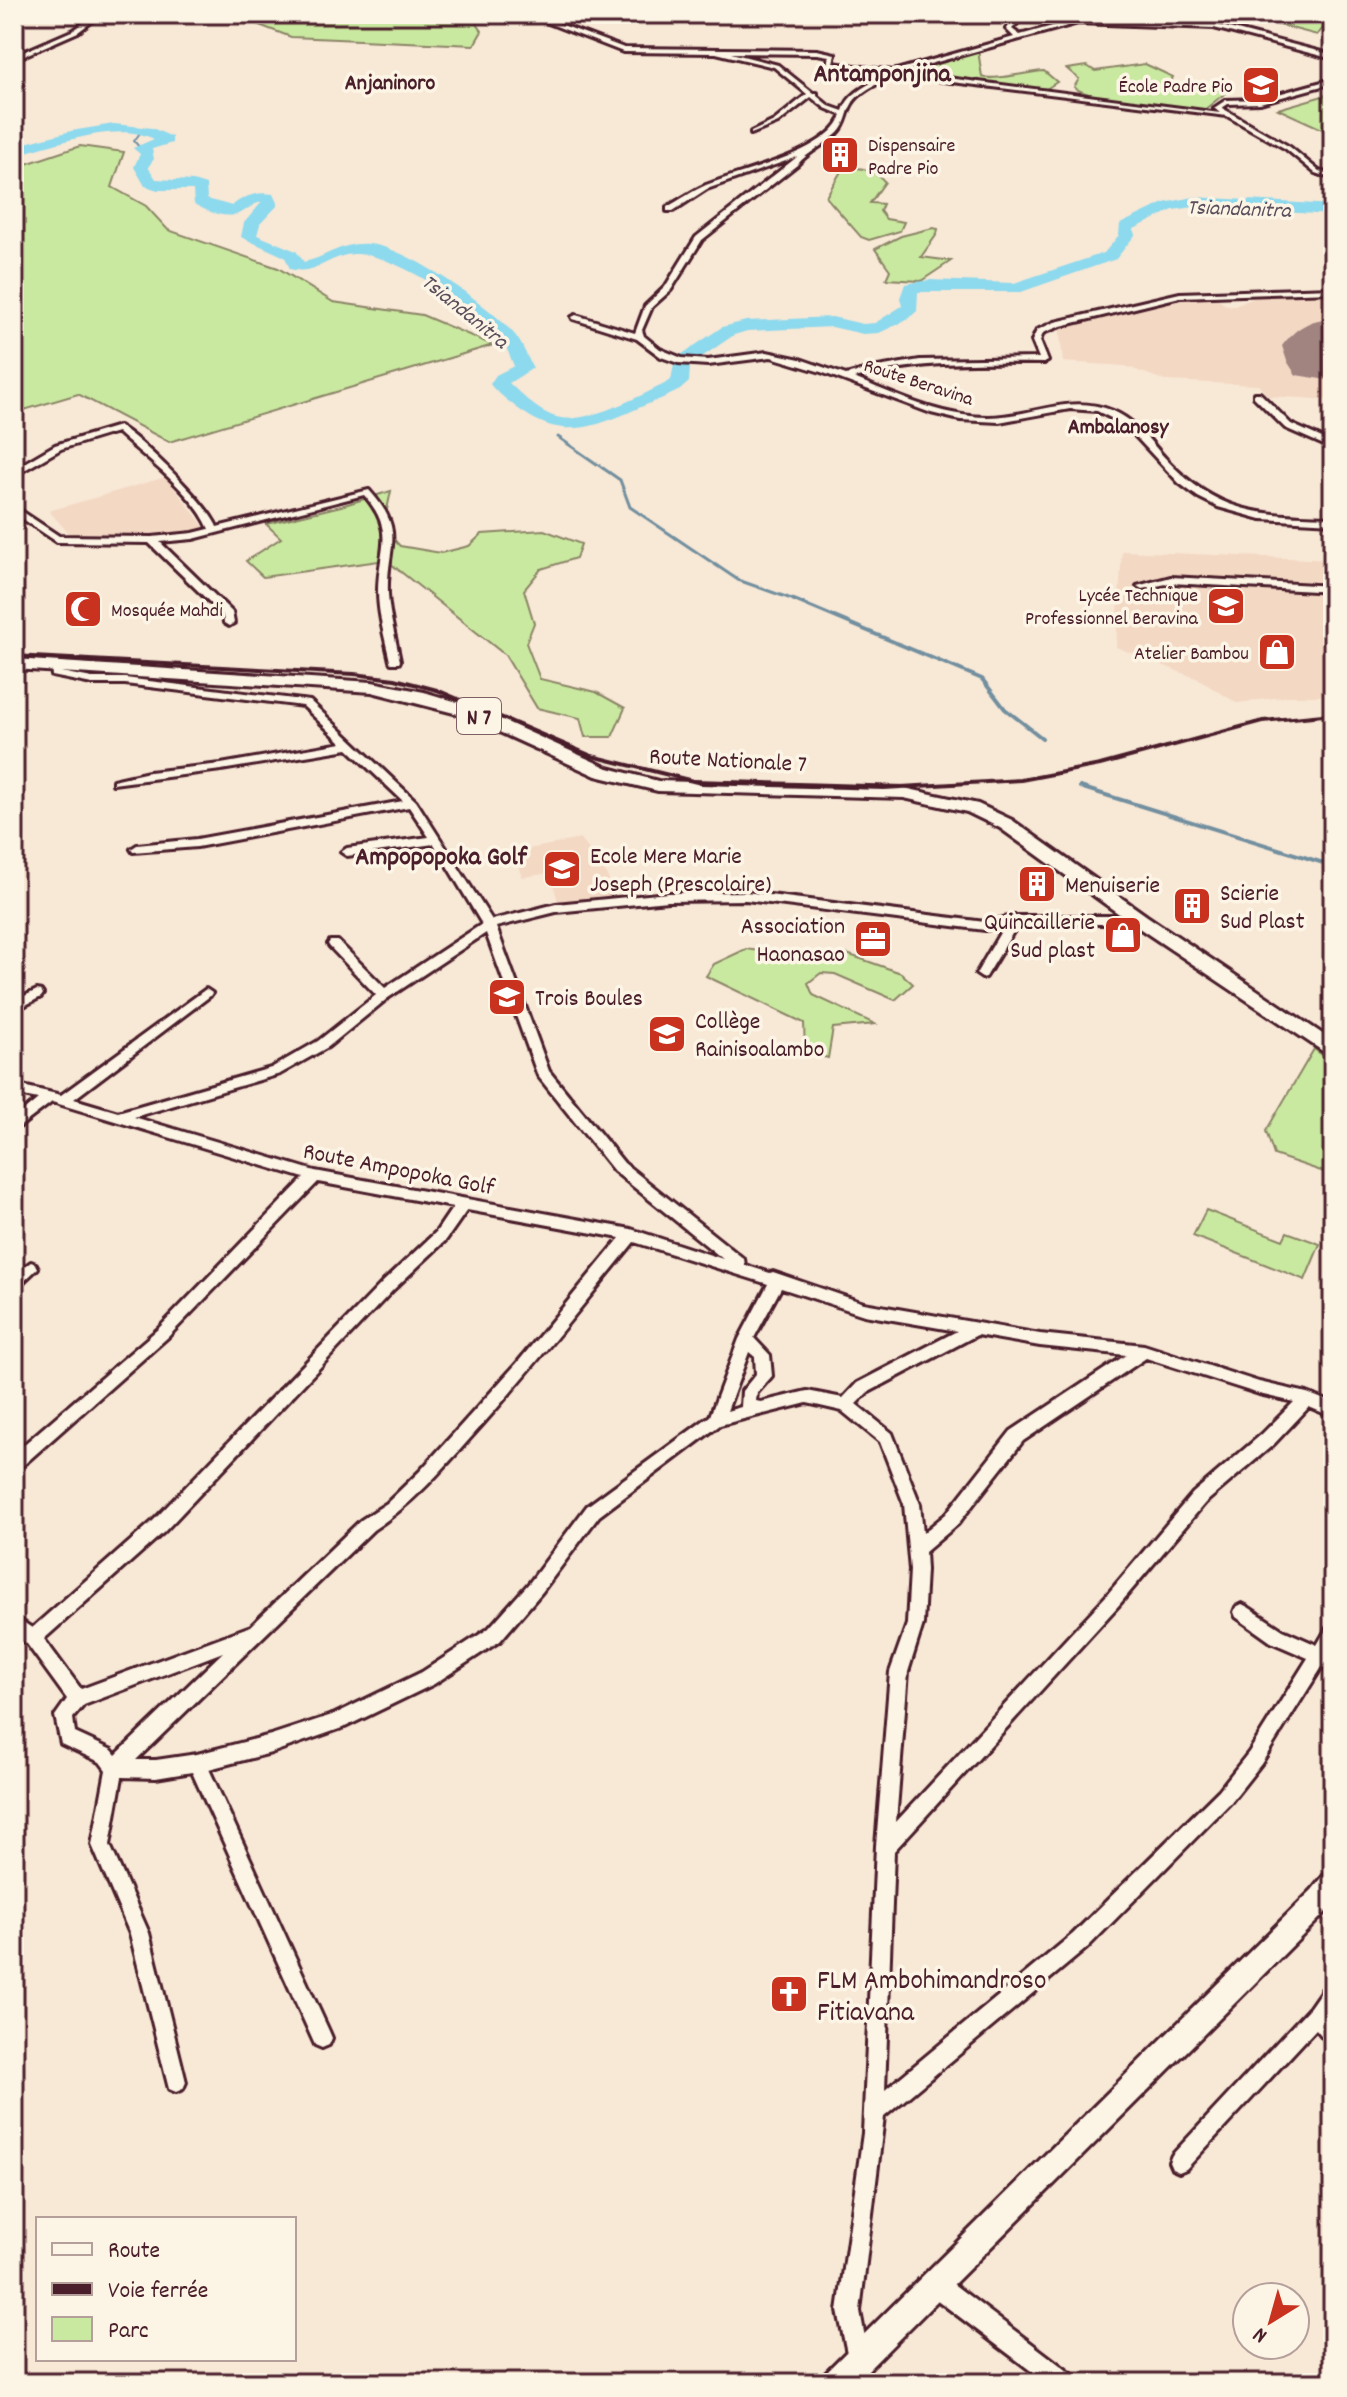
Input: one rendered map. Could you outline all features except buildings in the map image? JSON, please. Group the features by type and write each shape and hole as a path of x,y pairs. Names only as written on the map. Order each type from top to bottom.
{"main road":[{"name":"Route Nationale 7","path":"14,664 372,687 468,711 602,772 658,786 904,793 935,797 972,808 1006,824 1140,920 1333,1051"}],"street":[{"path":"14,58 76,31 99,14"},
{"path":"528,14 623,50 817,52 833,55 829,64 833,65 1224,115 1245,121 1288,148 1317,172 1333,177"},
{"path":"1018,37 1009,29 1023,14"},
{"path":"1060,14 1078,21"},
{"path":"1203,26 1207,15"},
{"path":"670,209 705,188 805,152 834,133 842,124 856,95 897,71 1078,21 1203,26 1266,38 1333,57"},
{"path":"716,51 776,66 815,94 827,107 845,114"},
{"path":"1224,115 1217,108 1226,102 1260,101 1333,81"},
{"path":"753,133 784,117 806,96 815,94"},
{"path":"640,337 638,330 649,306 668,288 699,239 795,164 805,152"},
{"path":"778,160 795,164"},
{"path":"849,377 869,370 921,364 1044,361 1036,341 1040,332 1058,324 1180,295 1333,290"},
{"path":"576,317 640,337"},
{"name":"Route Beravina","path":"640,337 672,359 698,363 768,354 849,377 959,416 987,420 1075,406 1096,408 1131,424 1165,463 1227,510 1257,517 1333,520"},
{"path":"1257,395 1288,426 1333,446"},
{"path":"14,473 58,447 119,429 187,491 212,521 214,530"},
{"path":"14,509 57,539 152,540 193,536 254,523 366,492 388,518 389,549 383,591 395,661"},
{"path":"152,540 228,614 229,623"},
{"path":"1142,586 1171,580 1333,589"},
{"path":"56,665 56,674 92,681 125,681 306,703 412,803 437,840 489,925 543,1073 619,1167 740,1264 864,1309 975,1329 1144,1351 1259,1388 1307,1399 1333,1410"},
{"path":"117,782 350,745"},
{"path":"137,849 182,846 412,803"},
{"path":"347,852 437,840"},
{"path":"116,1117 275,1071 323,1044 384,995 489,925 581,904 668,897 746,896 985,926 1014,920 1140,920"},
{"path":"982,974 1014,920"},
{"path":"334,944 384,995"},
{"path":"14,1126 206,993"},
{"path":"14,1007 37,994"},
{"name":"Route Ampopoka Golf","path":"14,1089 315,1176 631,1235 778,1280"},
{"path":"14,1463 163,1333 315,1176"},
{"path":"33,1638 158,1527 388,1286 441,1236 463,1204"},
{"path":"176,2082 139,1933 101,1845 115,1768 367,1525 386,1514 415,1488 494,1403 631,1235"},
{"path":"14,1282 31,1268"},
{"path":"716,1420 746,1339 778,1280"},
{"path":"846,1405 862,1388 975,1329"},
{"path":"746,1339 762,1355 764,1376 750,1391 748,1405 759,1408"},
{"path":"916,1549 952,1519 1017,1436 1144,1351"},
{"path":"115,1768 156,1769 197,1763 271,1744 339,1721 428,1678 494,1635 536,1587 593,1511 716,1420 807,1397 846,1405 886,1438 912,1504 916,1549 915,1624 899,1672 885,1846 874,2112 849,2311 858,2359"},
{"path":"885,1846 1112,1601 1199,1498 1268,1439 1307,1399"},
{"path":"1242,1612 1277,1636 1326,1660"},
{"path":"14,1624 33,1638 78,1699"},
{"path":"115,1768 106,1756 67,1738 64,1716 78,1699 255,1632"},
{"path":"874,2112 1080,1941 1225,1796 1326,1660 1333,1634"},
{"path":"197,1763 322,2038"},
{"path":"835,2383 1321,1899 1333,1882"},
{"path":"1179,2162 1317,2014 1333,1991"},
{"path":"1317,2014 1333,2034"},
{"path":"936,2285 1065,2383"}],"shaded area":[{"path":"1276,290 1333,290 1333,400 1268,396 1258,385 1166,381 1125,366 1063,362 1059,325 1181,296 1212,294 1224,304 1233,306"},
{"path":"166,477 205,528 172,536 74,539 49,511"},
{"name":"Lycée Technique Professionnel Beravina","path":"1122,551 1333,560 1333,696 1289,696 1237,703 1198,679 1116,647"},
{"name":"Ecole Mere Marie Joseph (Prescolaire)","path":"580,839 603,866 616,898 559,905 550,873 523,877 513,852"}],"green space":[{"path":"230,14 470,14 482,31 474,45 291,37"},
{"path":"1238,14 1319,14 1329,17 1328,23 1317,35"},
{"path":"978,50 982,77 1044,71 1057,82 1043,91 917,73 910,69"},
{"path":"1145,64 1173,77 1170,84 1228,91 1204,110 1135,103 1083,92 1074,87 1079,79 1067,69 1087,66 1095,71"},
{"path":"1333,93 1333,134 1278,109"},
{"path":"80,146 124,152 112,187 146,206 168,230 278,268 333,302 422,315 493,345 169,442 78,394 14,413 14,168"},
{"path":"843,168 866,170 885,182 870,203 883,204 880,211 886,219 904,222 900,231 869,240 861,237 826,197"},
{"path":"938,229 937,234 921,257 951,261 921,281 886,279 890,270 875,249 901,236"},
{"path":"391,491 383,528 400,546 441,553 469,546 482,534 544,530 581,544 576,558 541,569 524,590 534,623 526,643 540,679 596,692 625,708 612,737 585,737 580,718 537,708 505,655 386,560 263,577 246,561 281,538 266,524"},
{"path":"746,949 804,958 847,954 901,973 913,984 895,1000 835,974 821,973 808,983 813,995 875,1024 833,1028 828,1058 805,1052 804,1023 706,976 714,964"},
{"path":"1314,1049 1333,1063 1333,1175 1274,1155 1266,1131"},
{"path":"1206,1210 1283,1240 1287,1232 1320,1244 1305,1280 1193,1236"}],"waterway":[{"path":"127,128 140,133 134,141 140,148"},
{"name":"Tsiandanitra","path":"14,151 92,131 134,129 152,132 167,140 140,148 147,152 147,159 141,167 151,183 201,188 199,201 221,210 236,210 246,202 268,197 270,205 252,223 249,237 290,254 296,258 296,266 319,263 353,249 374,249 409,265 467,302 510,340 524,368 502,379 499,384 546,420 574,425 608,415 674,386 680,382 681,363 728,331 746,326 832,322 863,329 879,328 911,307 908,298 911,288 929,285 1015,288 1110,256 1127,235 1126,227 1169,206 1194,202 1333,210"},
{"path":"558,437 620,480 630,507 738,580 800,602"},
{"path":"794,600 982,679 1005,709 1042,738"},
{"path":"1080,787 1333,866"}],"runway":[{"path":"1333,337 1327,337 1314,346 1319,361 1333,362"}],"railway":[{"path":"14,656 354,674 395,679 437,690 592,756 701,783 884,788 1021,780 1100,765 1263,721 1333,714"}],"place":[{"name":"École Padre Pio","path":"1261,85"},
{"name":"Dispensaire Padre Pio","path":"840,155"},
{"name":"Lycée Technique Professionnel Beravina","path":"1226,606"},
{"name":"Mosquée Mahdi","path":"83,609"},
{"name":"Atelier Bambou","path":"1277,652"},
{"name":"Ecole Mere Marie Joseph (Prescolaire)","path":"562,869"},
{"name":"Menuiserie","path":"1037,884"},
{"name":"Scierie Sud Plast","path":"1192,906"},
{"name":"Quincaillerie Sud plast","path":"1123,935"},
{"name":"Association Haonasao","path":"873,939"},
{"name":"Trois Boules","path":"507,997"},
{"name":"Collège Rainisoalambo","path":"667,1034"},
{"name":"FLM Ambohimandroso Fitiavana","path":"789,1994"}],"district":[{"name":"Antamponjina","path":"882,72"},
{"name":"Anjaninoro","path":"390,81"},
{"name":"Ambalanosy","path":"1118,425"},
{"name":"Ampopopoka Golf","path":"441,855"}]}
